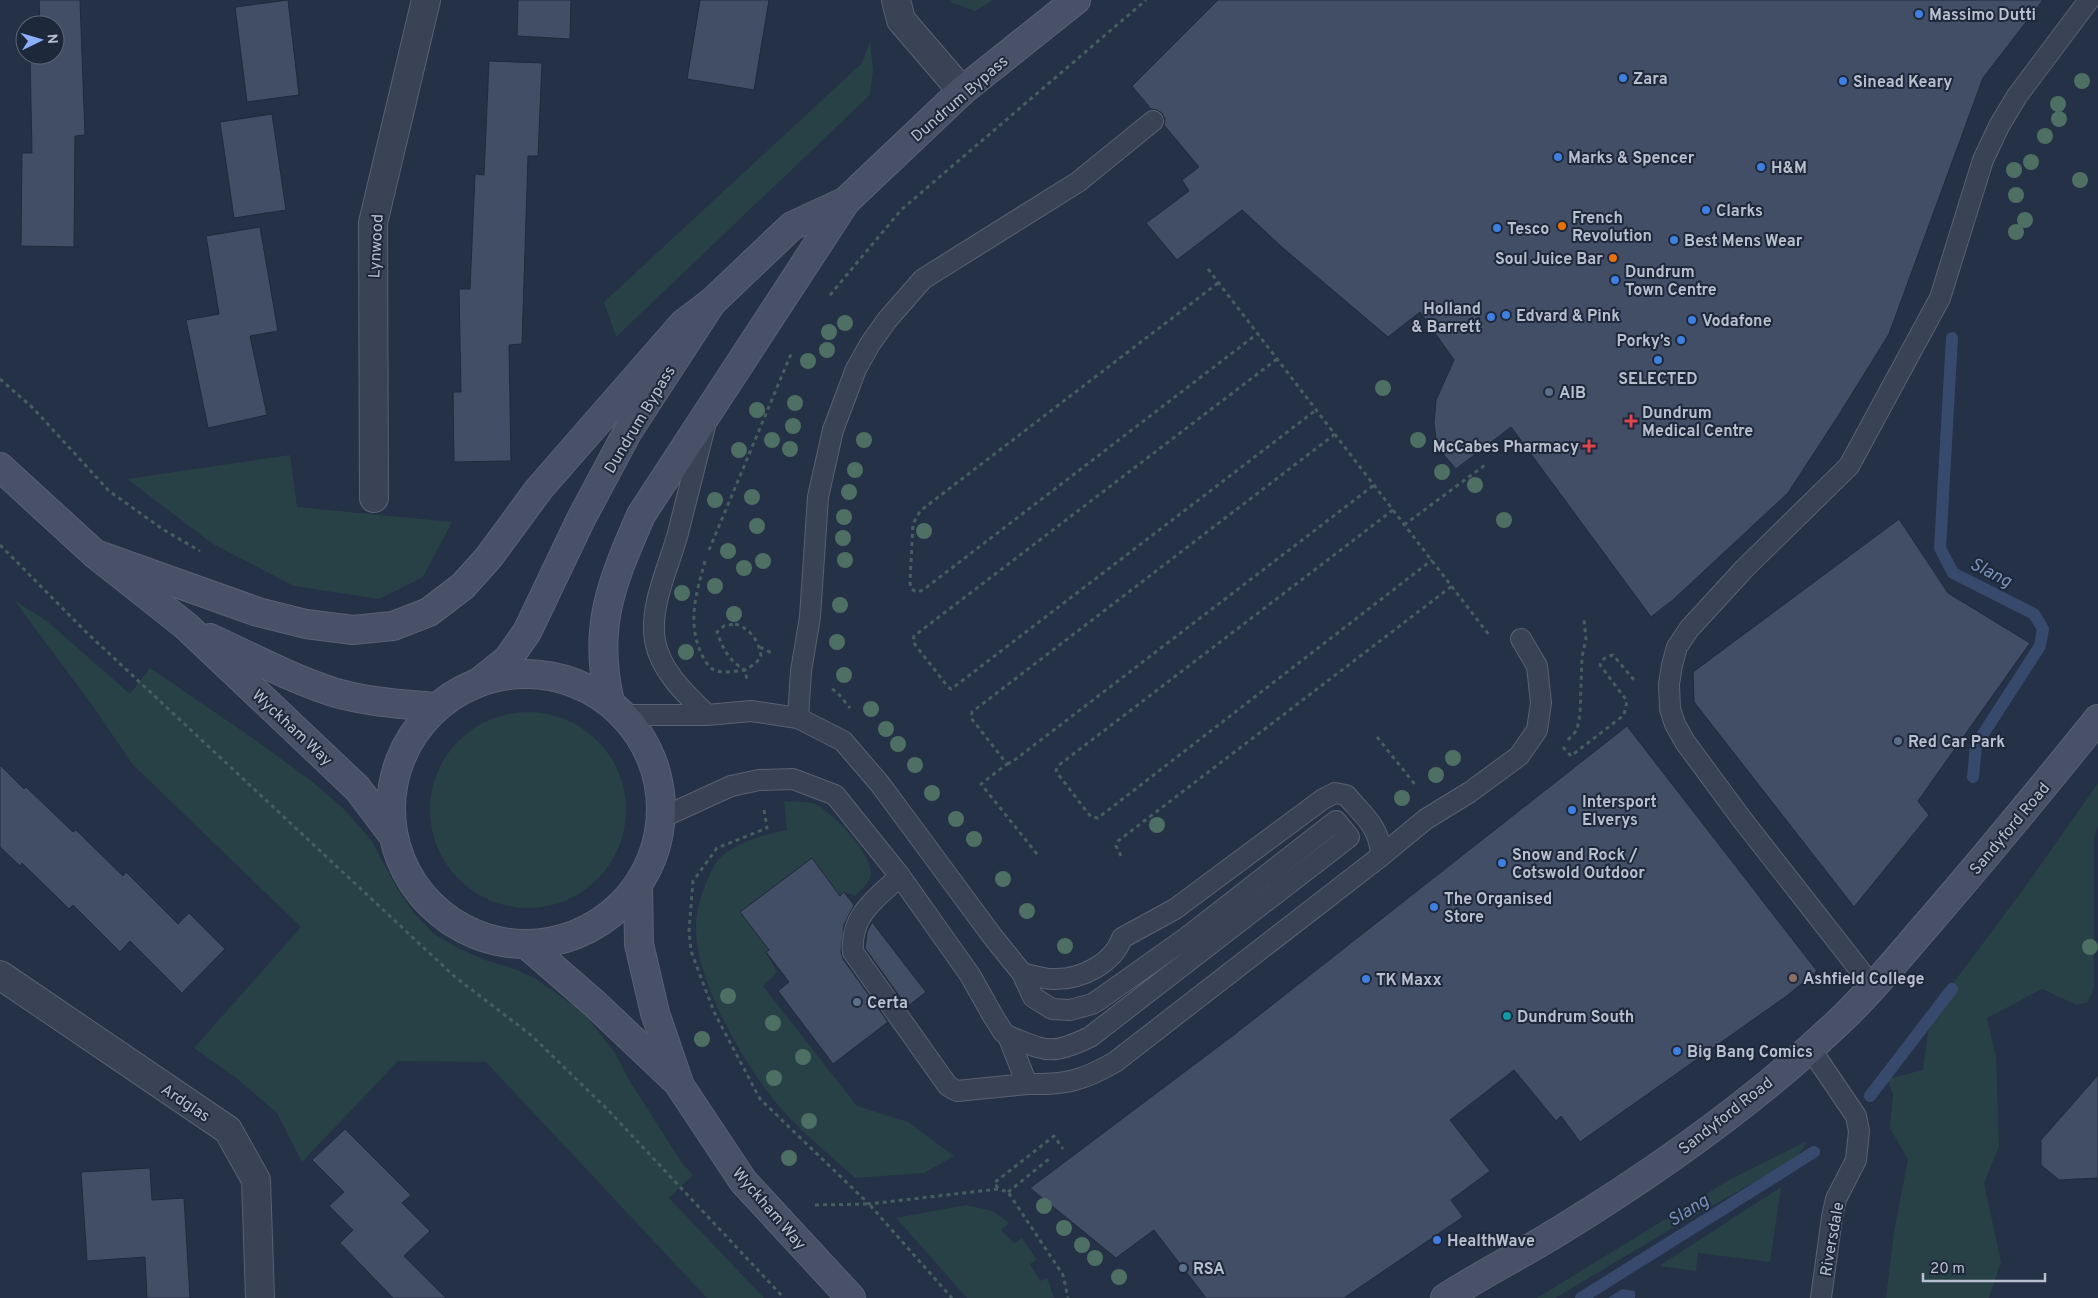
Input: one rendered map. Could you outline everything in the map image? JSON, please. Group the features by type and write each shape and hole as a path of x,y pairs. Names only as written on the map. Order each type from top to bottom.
{"main road":[{"name":"Dundrum Bypass","path":"616,708 603,662 603,634 607,603 621,561 641,515 846,201 962,91 1076,0"},
{"name":"Dundrum Bypass","path":"481,680 508,659 527,632 581,519 628,431 712,302 792,226 846,201"},
{"path":"95,554 258,612 306,624 353,630 393,626 429,612 463,586 489,557 538,489 683,324 712,302"},
{"name":"Wyckham Way","path":"0,467 95,554 186,626 357,788 392,834"},
{"name":"Wyckham Way","path":"186,626 283,673 334,692 377,701 436,706"},
{"path":"512,674 539,674 565,679 597,693 616,708 637,732 653,762 660,789 661,818 651,860 638,884 614,912 594,926 562,940 527,945 505,943 464,930 430,906 406,873 392,834 391,791 403,751 423,719 436,706 457,692 481,680 512,674"},
{"name":"Sandyford Road","path":"1445,1298 1559,1231 1656,1168 1726,1117 1810,1048 1846,1015 1873,986 1987,855 2098,719"},
{"name":"Wyckham Way","path":"638,884 639,944 655,1013 680,1086"},
{"name":"Wyckham Way","path":"527,945 595,1004 680,1086 743,1181 851,1298"}],"street":[{"name":"Lynwood","path":"374,498 373,223 426,0"},
{"path":"896,0 901,20 962,91"},
{"name":"Ardglas","path":"0,975 228,1130 256,1180 260,1298"}],"lane":[{"path":"1873,986 1741,818 1686,742 1675,724 1670,709 1672,665 1677,647 1689,628 1745,568 1849,466 1940,298 1983,160 1999,126 2016,96 2089,0"},
{"path":"798,718 801,670 810,617 818,497 821,480 833,430 856,369 870,344 887,320 923,279 1078,182 1153,121"},
{"path":"707,715 680,688 663,663 655,641 655,618 659,593 677,534 708,414"},
{"path":"900,876 862,913 854,927 853,952 948,1086 957,1090 1074,1082 1115,1062 1381,856 1426,818 1470,792 1519,756 1537,730 1541,703 1536,666 1521,640"},
{"path":"616,708 707,715 751,711 798,718 843,741 880,784 1022,973 1033,997 1052,1009 1070,1010 1092,1004 1186,938 1336,821 1349,837 1090,1038 1060,1050 1046,1051 1008,1036"},
{"path":"661,818 731,786 761,779 793,779 835,795 900,876 970,975 993,1016 1008,1036 1027,1084"},
{"path":"1022,973 1053,979 1077,977 1102,964 1118,949 1122,938 1175,909 1323,799 1335,793 1346,795 1377,831 1381,842 1381,856"},
{"name":"Riversdale","path":"1810,1048 1856,1116 1859,1131 1856,1160 1836,1199 1821,1298"}],"path":[{"path":"826,300 901,210 1146,0"},
{"path":"1208,269 1452,586 1492,641"},
{"path":"1218,283 920,511 913,524 912,589 917,592 923,590 1258,334"},
{"path":"709,550 794,347"},
{"path":"1277,359 914,636 913,642 948,687 954,688 1316,410"},
{"path":"0,379 33,408 109,492 164,530 206,555"},
{"path":"1007,764 971,718 972,712 1335,434"},
{"path":"1404,525 1485,465"},
{"path":"1037,854 981,784 1374,485"},
{"path":"1393,510 1059,765 1056,770 1058,774 1091,817 1098,818 1432,560"},
{"path":"0,546 85,631 455,977 531,1035 609,1111 784,1298"},
{"path":"1121,856 1116,846 1118,841 1452,586"},
{"path":"1584,620 1586,639 1582,657 1580,714 1577,730 1563,747 1571,756 1624,715 1626,701 1604,672 1600,665 1602,660 1613,655 1634,680"},
{"path":"735,624 744,626 756,639 760,647 761,656 756,663 745,670 735,664 724,650 717,632 724,626 735,624"},
{"path":"1377,737 1424,795 1413,804 1426,818"},
{"path":"998,1189 994,1182 1054,1136 1063,1148"},
{"path":"1008,1192 1049,1159"},
{"path":"869,1204 952,1298"}],"green space":[{"path":"950,0 993,0 975,11 953,3"},
{"path":"870,41 873,70 870,95 616,337 604,302 862,63"},
{"path":"290,455 297,507 452,522 423,577 379,599 294,586 213,544 127,479"},
{"path":"14,600 48,622 130,694 150,668 254,739 314,783 346,811 371,840 398,890 413,912 434,934 458,948 485,960 515,969 536,979 583,1012 615,1053 631,1083 682,1163 693,1175 669,1198 764,1298 707,1298 486,1062 398,1061 302,1162 277,1113 235,1077 194,1048 301,927 133,765 92,705"},
{"path":"518,712 538,712 557,716 574,723 583,728 604,748 619,772 626,800 626,820 619,848 610,865 590,886 574,897 557,904 538,908 518,908 490,901 473,892 446,865 434,839 430,820 430,800 437,772 446,755 473,728 499,716"},
{"path":"2098,783 2098,825 2094,838 2094,988 2088,1002 2077,1005 2042,989 1987,1018 1996,1057 1999,1147 1984,1183 2001,1262 1989,1298 1886,1298 1894,1231 1908,1160 1890,1128 1893,1094 1887,1079 1923,1070 1928,1032 1942,998 2025,887"},
{"path":"784,801 804,802 823,808 852,836 861,848 871,870 870,878 855,896 844,892 840,896 812,858 740,912 769,950 766,952 777,972 763,986 857,1106 908,1122 954,1156 924,1173 855,1178 802,1130 773,1099 734,1040 711,993 698,948 696,927 700,900 704,889 715,865 730,850 759,837 787,830"},
{"path":"1807,1141 1797,1158 1555,1298 1537,1298 1729,1180"},
{"path":"1781,1187 1770,1262 1698,1253 1696,1271 1659,1266"},
{"path":"966,1205 993,1211 1009,1223 1001,1230 1014,1243 1022,1238 1037,1260 1030,1264 1040,1281 1047,1278 1054,1298 967,1298 896,1218"}],"water":[{"path":"1622,1289 1635,1291 1635,1298 1608,1298"}],"building":[{"path":"39,0 80,0 85,135 75,136 74,247 21,246 22,153 32,153 30,65 65,65 65,15 40,15"},
{"path":"288,0 299,95 247,102 235,7"},
{"path":"518,0 571,0 570,39 517,36"},
{"path":"700,0 769,0 754,90 687,79"},
{"name":"Dundrum Town Centre","path":"1218,0 2043,0 1983,78 1889,334 1840,413 1788,493 1674,599 1651,617 1511,427 1456,469 1437,447 1434,423 1436,400 1454,360 1420,312 1388,337 1283,248 1242,210 1177,260 1146,223 1189,191 1182,180 1199,167 1164,125 1165,119 1162,113 1151,109 1132,86"},
{"path":"489,61 542,63 538,156 528,156 522,344 509,345 511,461 454,462 453,392 461,392 459,289 470,289 475,174 484,175"},
{"path":"272,114 286,210 234,218 220,122"},
{"path":"260,227 278,331 250,336 267,415 208,428 186,320 219,314 206,236"},
{"path":"1899,519 1948,593 2030,643 1918,801 1929,815 1854,907 1694,702 1693,672"},
{"name":"Dundrum South","path":"1627,726 1817,971 1788,995 1580,1142 1561,1116 1556,1121 1514,1070 1450,1120 1490,1171 1451,1200 1463,1217 1344,1298 1206,1298 1154,1230 1116,1258 1030,1188 1235,1034"},
{"path":"0,765 73,832 76,830 123,876 126,872 178,924 189,913 225,949 182,993 130,941 120,952 73,905 69,909 22,863 20,866 0,847"},
{"path":"812,858 840,896 844,892 854,905 844,925 841,952 843,959 888,1022 833,1064 778,991 789,982 766,952 769,950 740,912"},
{"path":"872,922 926,992 907,1007 865,948 867,932"},
{"path":"2098,1075 2098,1178 2059,1180 2041,1165 2041,1140"},
{"path":"345,1129 411,1195 402,1203 430,1231 404,1256 446,1298 393,1298 340,1243 353,1230 329,1206 344,1192 312,1160"},
{"path":"150,1168 152,1200 184,1198 190,1298 147,1298 145,1257 87,1261 81,1172"}],"waterway":[{"name":"Slang","path":"1952,338 1940,548 1953,573 2034,614 2043,629 2040,646 1976,745 1973,777"},
{"name":"Slang","path":"1870,1096 1952,989"},
{"name":"Slang","path":"1581,1298 1814,1152"}],"place":[{"name":"Massimo Dutti","path":"1919,14"},
{"name":"Zara","path":"1623,78"},
{"name":"Sinead Keary","path":"1843,81"},
{"name":"Marks & Spencer","path":"1558,157"},
{"name":"H&M","path":"1761,167"},
{"name":"Clarks","path":"1706,210"},
{"name":"French Revolution","path":"1562,226"},
{"name":"Tesco","path":"1497,228"},
{"name":"Best Mens Wear","path":"1674,240"},
{"name":"Soul Juice Bar","path":"1613,258"},
{"name":"Dundrum Town Centre","path":"1615,280"},
{"name":"Edvard & Pink","path":"1506,315"},
{"name":"Holland & Barrett","path":"1491,317"},
{"name":"Vodafone","path":"1692,320"},
{"name":"Porky’s","path":"1681,340"},
{"name":"SELECTED","path":"1658,360"},
{"name":"AIB","path":"1549,392"},
{"name":"Dundrum Medical Centre","path":"1631,421"},
{"name":"McCabes Pharmacy","path":"1589,446"},
{"name":"Red Car Park","path":"1898,741"},
{"name":"Intersport Elverys","path":"1572,810"},
{"name":"Snow and Rock / Cotswold Outdoor","path":"1502,863"},
{"name":"The Organised Store","path":"1434,907"},
{"name":"Ashfield College","path":"1793,978"},
{"name":"TK Maxx","path":"1366,979"},
{"name":"Certa","path":"857,1002"},
{"name":"Dundrum South","path":"1507,1016"},
{"name":"Big Bang Comics","path":"1677,1051"},
{"name":"HealthWave","path":"1437,1240"},
{"name":"RSA","path":"1183,1268"}]}
